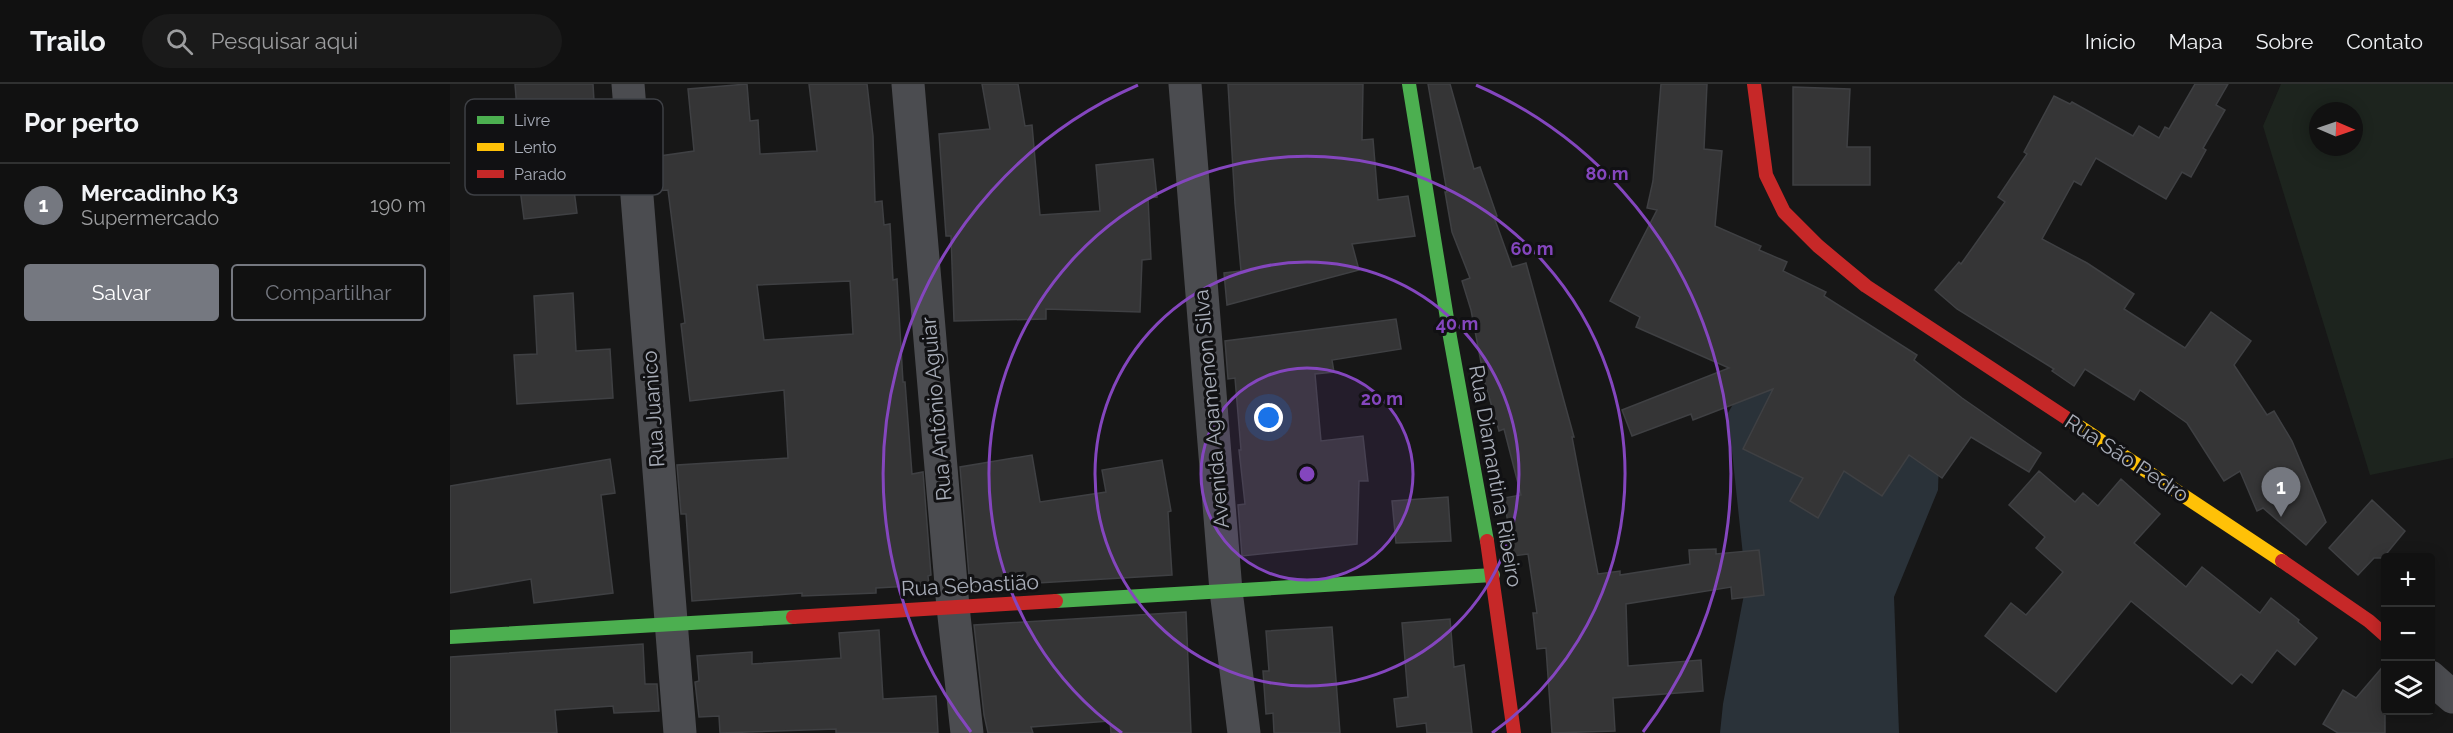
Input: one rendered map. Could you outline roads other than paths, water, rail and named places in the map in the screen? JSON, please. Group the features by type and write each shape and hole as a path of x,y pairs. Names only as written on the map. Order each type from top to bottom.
{"street":[{"name":"Rua Juanico","path":"628,84 629,99"},
{"name":"Rua Antônio Aguiar","path":"908,84 953,607 967,733"},
{"name":"Avenida Agamenon Silva","path":"1185,84 1226,591 1244,733"},
{"name":"Rua Diamantina Ribeiro","path":"1409,84 1450,337 1493,575 1514,733"},
{"name":"Rua São Pedro","path":"1754,84 1766,175 1784,212 1818,246 1866,286 2289,565 2369,621 2381,632"},
{"name":"Rua Juanico","path":"637,195 680,733"},
{"name":"Rua Sebastião","path":"450,638 1493,575"},
{"path":"2435,681 2453,697"}],"place":[{"name":"Mercadinho K3","path":"2281,517"}]}
